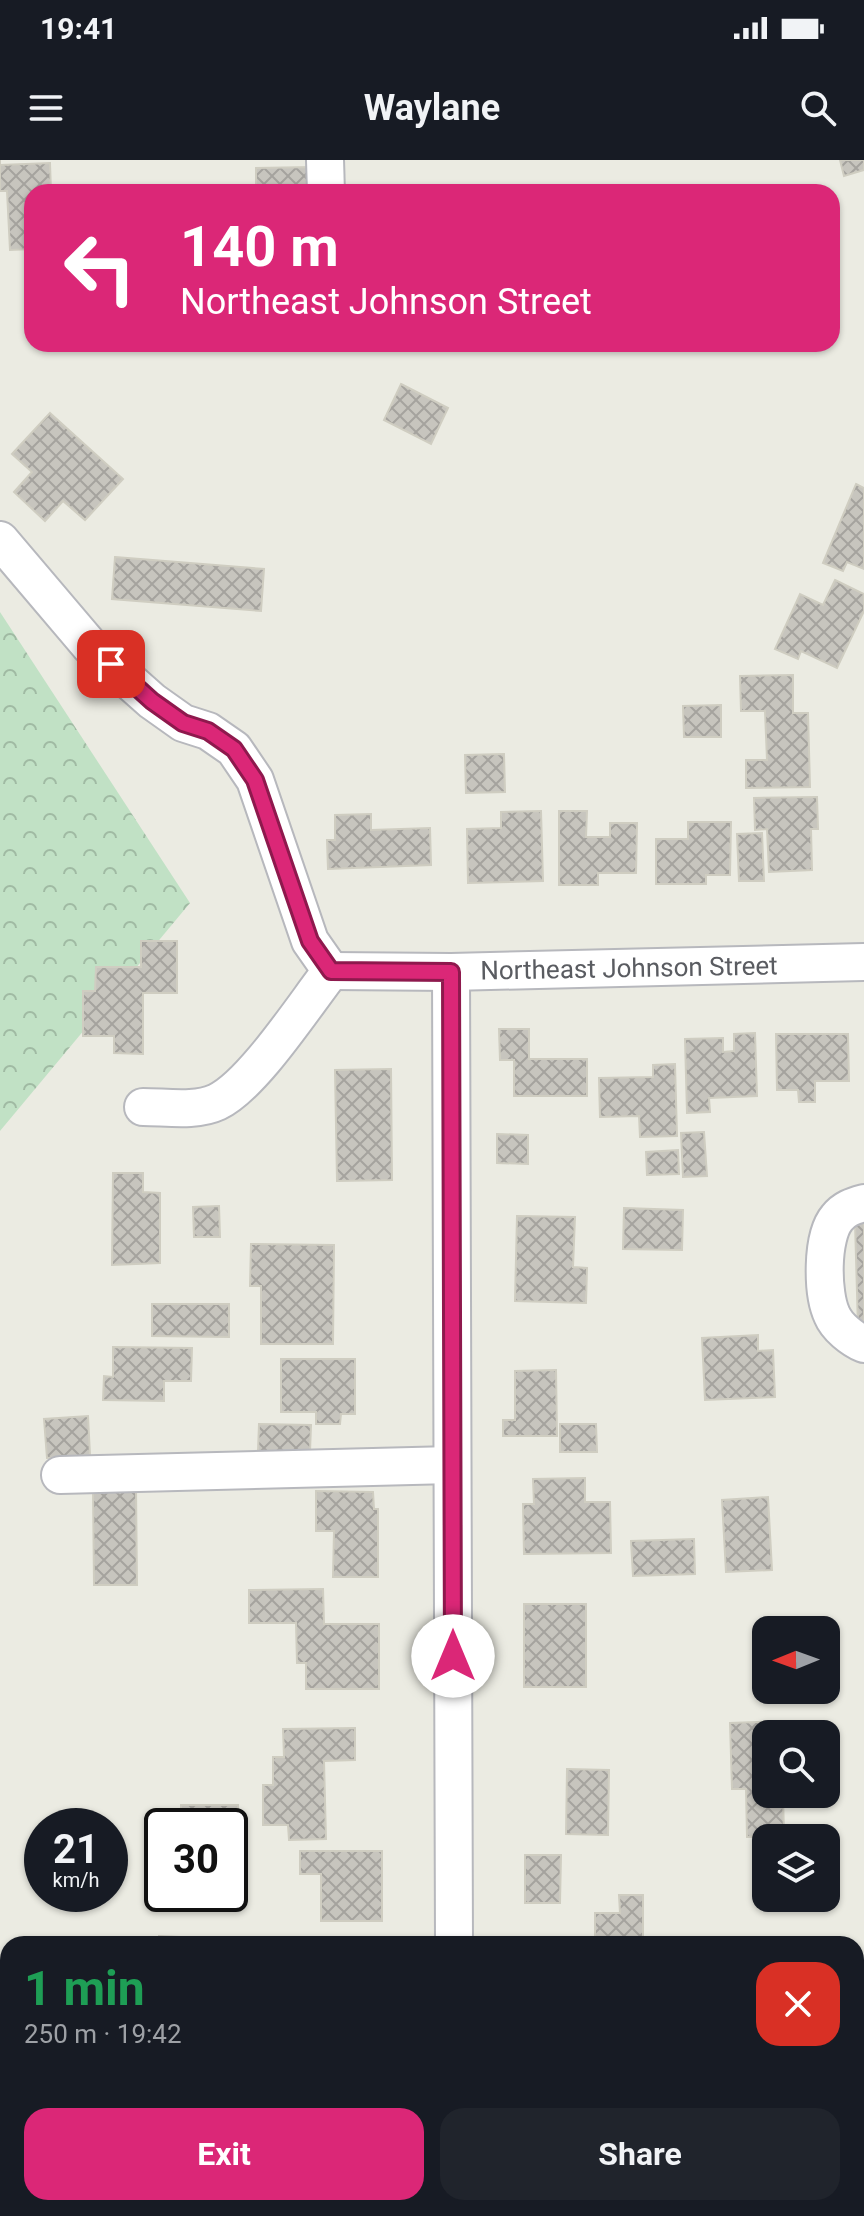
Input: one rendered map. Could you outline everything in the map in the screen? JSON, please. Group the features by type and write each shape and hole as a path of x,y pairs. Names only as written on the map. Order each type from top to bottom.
{"street":[{"path":"325,160 326,184"},
{"path":"0,540 90,646 183,723 208,731 234,749 255,780 310,941 331,971 250,1075 233,1092 199,1107 143,1107"},
{"name":"Northeast Johnson Street","path":"331,971 451,972 864,962"},
{"path":"451,972 454,1936"},
{"path":"864,1203 852,1206 836,1219 828,1243 825,1269 825,1292 832,1317 845,1332 864,1344"},
{"path":"60,1475 452,1465"}],"green space":[{"path":"0,612 190,903 0,1131"}],"building":[{"path":"840,160 864,160 864,170 844,176"},
{"path":"50,163 51,184 24,184 24,249 10,250 7,191 0,191 0,165"},
{"path":"312,167 313,184 256,184 256,168"},
{"path":"401,384 448,408 431,444 384,420"},
{"path":"50,413 123,479 85,520 63,501 45,521 14,492 32,472 12,454"},
{"path":"856,484 864,488 864,569 847,562 843,571 823,563"},
{"path":"115,557 264,569 261,611 112,599"},
{"path":"835,580 864,594 864,611 837,668 801,651 798,659 775,649 800,594 823,605"},
{"path":"793,675 793,713 808,713 810,787 746,788 746,760 767,760 765,711 741,711 740,676"},
{"path":"721,705 721,737 684,737 683,706"},
{"path":"504,754 505,792 466,793 465,755"},
{"path":"817,797 818,829 811,829 812,870 769,872 767,829 755,830 754,798"},
{"path":"541,811 543,881 468,883 467,829 501,828 501,812"},
{"path":"559,811 587,811 586,837 610,837 610,823 637,823 636,873 598,873 598,885 559,885"},
{"path":"371,814 371,830 430,828 431,865 328,869 327,840 335,840 335,815"},
{"path":"688,822 731,822 730,875 706,875 706,884 656,884 656,839 688,839"},
{"path":"762,833 764,881 739,881 737,834"},
{"path":"141,941 177,941 177,993 143,993 143,1054 114,1053 114,1036 83,1036 83,991 95,991 96,967 141,967"},
{"path":"499,1029 529,1029 529,1059 587,1059 587,1096 514,1096 514,1060 500,1060"},
{"path":"755,1033 757,1096 709,1098 710,1112 687,1113 685,1039 723,1038 723,1052 734,1051 734,1034"},
{"path":"776,1034 848,1034 849,1081 815,1081 815,1102 799,1102 798,1090 777,1090"},
{"path":"675,1064 677,1136 640,1137 639,1116 600,1117 599,1078 653,1077 653,1065"},
{"path":"391,1069 392,1180 337,1181 335,1070"},
{"path":"704,1132 707,1176 683,1177 681,1133"},
{"path":"497,1134 528,1135 528,1164 497,1163"},
{"path":"678,1150 679,1174 647,1175 646,1152"},
{"path":"113,1173 143,1173 143,1192 160,1193 160,1263 112,1265"},
{"path":"219,1206 220,1237 194,1237 193,1207"},
{"path":"624,1208 683,1210 682,1250 623,1249"},
{"path":"517,1216 575,1217 573,1267 587,1268 586,1303 515,1301"},
{"path":"855,1222 864,1222 864,1328 858,1328"},
{"path":"251,1244 334,1245 333,1344 261,1344 261,1286 250,1286"},
{"path":"152,1304 229,1304 229,1337 152,1336"},
{"path":"758,1335 758,1351 773,1350 775,1397 705,1400 702,1338"},
{"path":"113,1347 192,1348 191,1381 164,1381 164,1401 103,1400 104,1376 113,1377"},
{"path":"281,1359 355,1359 355,1414 341,1414 340,1424 316,1424 316,1412 281,1412"},
{"path":"556,1370 557,1436 503,1436 503,1420 515,1420 515,1371"},
{"path":"88,1416 90,1455 47,1458 44,1419"},
{"path":"259,1424 311,1425 310,1452 258,1451"},
{"path":"560,1424 596,1424 597,1452 560,1452"},
{"path":"585,1478 585,1502 610,1502 611,1553 524,1554 523,1504 534,1504 533,1479"},
{"path":"136,1487 137,1585 94,1585 93,1488"},
{"path":"316,1491 373,1492 374,1509 378,1509 378,1577 333,1577 334,1531 316,1531"},
{"path":"768,1497 772,1570 726,1572 722,1500"},
{"path":"694,1539 695,1574 633,1576 631,1541"},
{"path":"323,1589 324,1624 379,1624 379,1689 306,1689 306,1663 297,1663 296,1623 249,1623 249,1590"},
{"path":"524,1604 586,1604 586,1687 524,1687"},
{"path":"752,1722 752,1808 783,1808 784,1824 752,1824 752,1837 747,1837 746,1789 732,1789 730,1723"},
{"path":"355,1728 355,1760 324,1761 326,1839 289,1840 288,1825 263,1825 263,1785 273,1785 273,1757 284,1757 283,1729"},
{"path":"567,1769 609,1770 608,1835 566,1834"},
{"path":"181,1805 238,1805 238,1808 181,1808"},
{"path":"300,1851 382,1851 382,1921 321,1921 321,1874 300,1874"},
{"path":"525,1855 561,1855 560,1903 525,1903"},
{"path":"619,1895 643,1895 643,1936 595,1936 595,1913 620,1913"}],"route":[{"path":"111,664 152,701 183,723 208,731 234,749 255,780 310,941 331,971 451,972 453,1656"}]}
